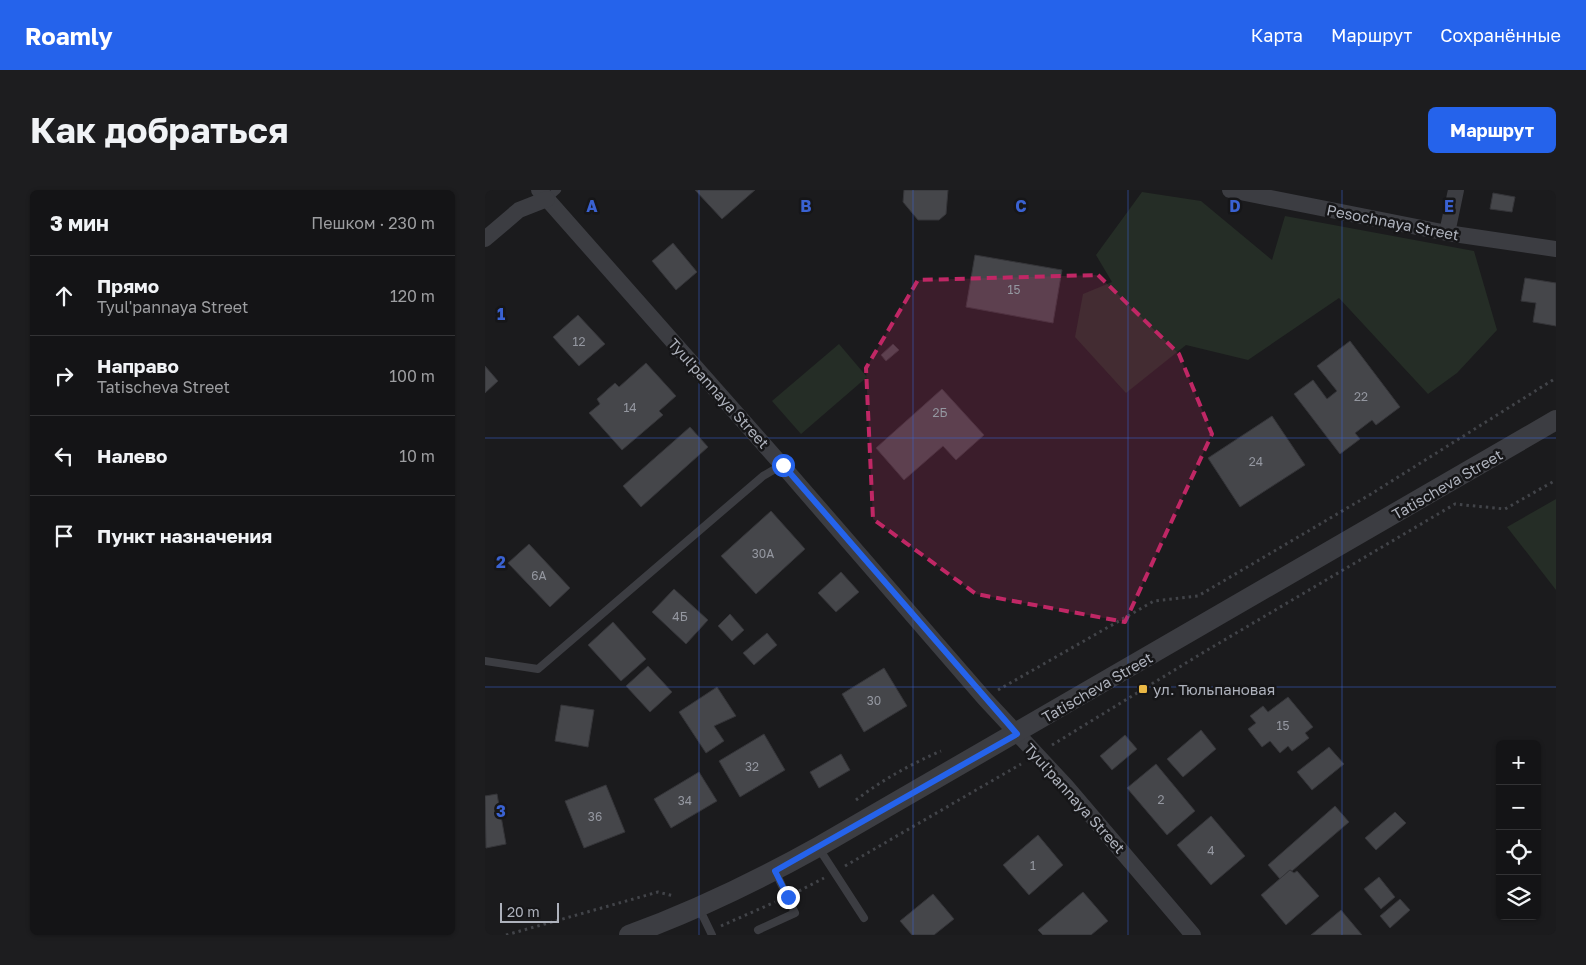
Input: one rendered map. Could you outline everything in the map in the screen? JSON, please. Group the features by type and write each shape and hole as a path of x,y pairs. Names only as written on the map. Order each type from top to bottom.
{"street":[{"name":"Pesochnaya Street","path":"1230,190 1447,233 1556,249"},
{"path":"1447,233 1456,190"},
{"path":"485,239 519,210 547,193"},
{"name":"Tyul'pannaya Street","path":"547,193 984,698 1038,754 1193,935"},
{"name":"Tatischeva Street","path":"629,935 650,932 818,848 1556,420"}],"lane":[{"path":"485,661 538,669 763,476 783,465"},
{"path":"818,848 864,918"},
{"path":"758,930 795,913 775,871"},
{"path":"699,908 711,933"}],"path":[{"path":"984,698 1154,601 1198,596 1371,494 1556,378"},
{"path":"711,933 788,897 835,872 1038,754 1204,652 1455,504 1505,509 1556,480"},
{"path":"851,804 872,788 921,760 945,750"},
{"path":"506,935 658,892 681,898"}],"highlighted area":[{"path":"1098,275 1179,354 1212,434 1125,622 976,594 873,519 866,368 918,280"}],"shaded area":[{"path":"1142,192 1201,201 1272,260 1285,216 1474,251 1497,330 1457,373 1428,394 1339,298 1248,360 1186,345 1126,393 1075,337 1083,294 1112,282 1096,255"},
{"path":"839,344 867,377 801,434 772,401"},
{"path":"1556,499 1556,590 1507,527"}],"building":[{"path":"695,190 755,190 722,219"},
{"path":"904,190 948,190 946,214 939,220 918,220 903,202"},
{"path":"1493,193 1515,197 1512,212 1490,209"},
{"path":"673,243 697,272 676,290 652,261"},
{"path":"975,255 1062,270 1053,323 966,307"},
{"path":"1525,278 1556,283 1556,326 1533,322 1536,303 1521,301"},
{"path":"578,315 605,344 579,366 553,337"},
{"path":"1350,341 1400,407 1376,425 1372,420 1355,433 1360,439 1340,454 1294,394 1313,380 1327,399 1337,391 1317,366"},
{"path":"893,344 899,350 886,361 881,355"},
{"path":"646,363 676,396 659,411 663,415 622,450 589,413 600,404 597,399 615,383 619,387"},
{"path":"485,366 498,381 485,393"},
{"path":"942,389 984,435 956,460 943,446 904,480 876,448"},
{"path":"1272,416 1305,465 1240,507 1208,458"},
{"path":"690,427 708,447 641,507 623,486"},
{"path":"771,511 805,549 756,594 721,556"},
{"path":"529,544 570,588 550,607 508,563"},
{"path":"841,572 859,592 836,612 818,593"},
{"path":"674,589 708,620 686,644 652,612"},
{"path":"730,614 744,630 732,641 718,626"},
{"path":"613,622 646,659 621,681 588,645"},
{"path":"767,633 777,645 754,665 743,653"},
{"path":"648,666 672,692 650,712 626,686"},
{"path":"884,668 907,706 864,732 842,694"},
{"path":"717,687 736,716 714,726 724,741 706,753 679,712"},
{"path":"1288,697 1313,727 1305,733 1309,738 1292,751 1288,746 1280,753 1270,741 1262,747 1248,729 1256,723 1250,716 1263,706 1268,712"},
{"path":"561,705 594,710 588,747 555,741"},
{"path":"1201,730 1216,749 1183,777 1167,759"},
{"path":"764,734 785,770 740,797 719,761"},
{"path":"1125,735 1137,749 1112,770 1100,756"},
{"path":"1329,747 1344,764 1312,790 1297,772"},
{"path":"841,754 850,770 819,788 810,772"},
{"path":"1156,764 1195,811 1167,835 1127,788"},
{"path":"699,772 717,801 671,828 654,799"},
{"path":"606,785 625,832 584,848 565,801"},
{"path":"497,794 506,844 486,848 485,796"},
{"path":"1335,806 1349,822 1280,879 1268,865"},
{"path":"1395,812 1406,823 1376,850 1365,838"},
{"path":"1211,816 1245,856 1211,885 1177,845"},
{"path":"1038,835 1063,865 1029,895 1003,865"},
{"path":"1290,870 1294,873 1297,871 1319,896 1286,925 1261,895"},
{"path":"1379,877 1395,897 1381,909 1364,889"},
{"path":"1083,892 1108,921 1091,935 1043,935 1038,930"},
{"path":"933,894 954,919 934,935 912,935 900,921"},
{"path":"1400,899 1410,910 1390,928 1380,916"},
{"path":"1341,910 1362,935 1311,935"}],"place":[{"name":"ул. Тюльпановая","path":"1143,689"}],"route":[{"path":"783,465 1017,734 775,871 788,897"}]}
